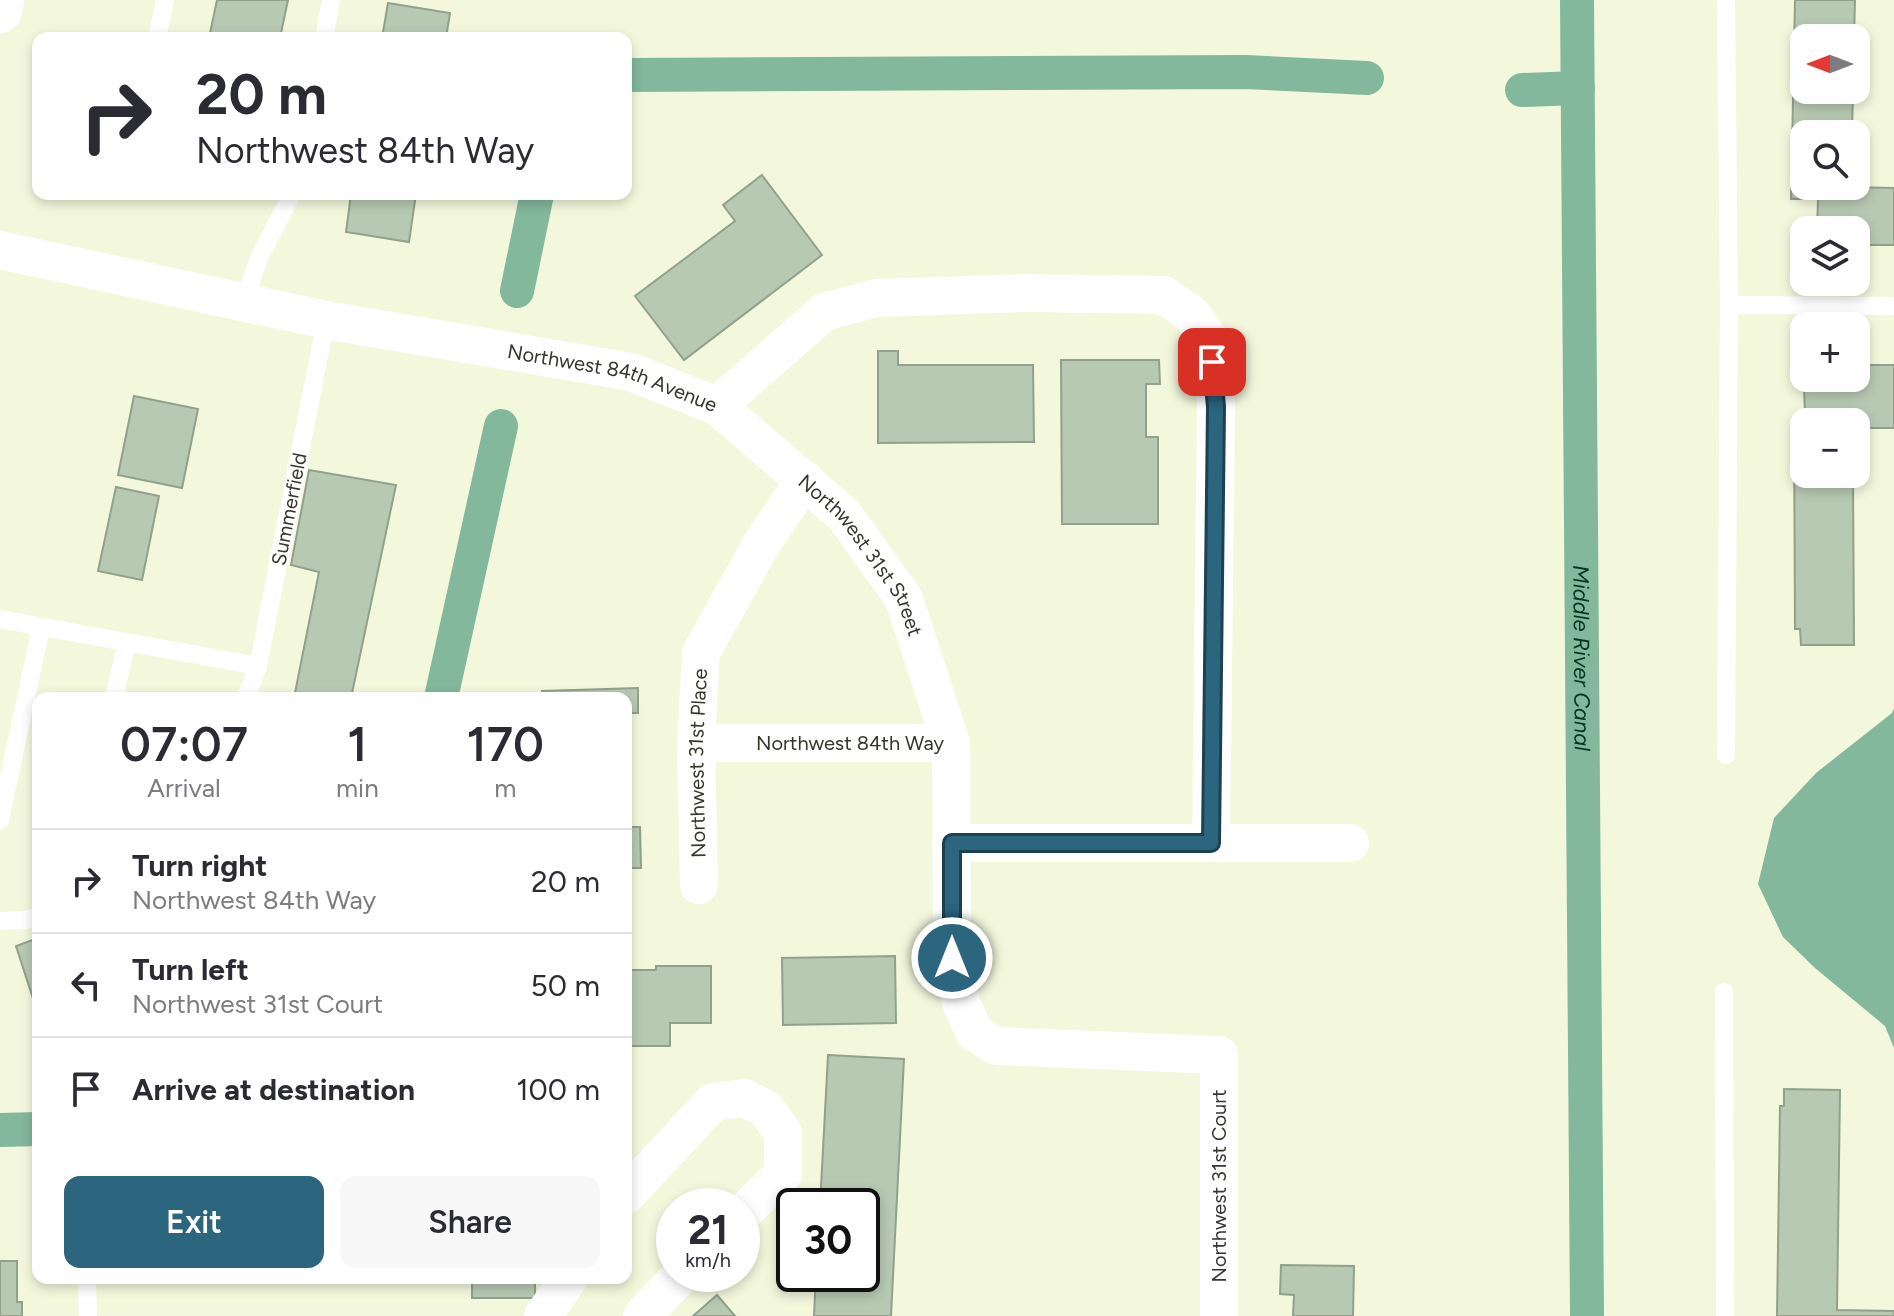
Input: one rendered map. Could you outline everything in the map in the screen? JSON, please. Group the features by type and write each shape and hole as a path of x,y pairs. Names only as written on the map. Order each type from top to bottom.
{"main road":[{"path":"0,11 2,0"}],"street":[{"name":"Northwest 84th Avenue","path":"0,250 326,320 631,372 717,406 824,312 876,298 1023,293 1164,295 1191,314 1210,340 1216,407 1211,843"},
{"name":"Northwest 31st Street","path":"717,406 844,515 904,599 951,743"},
{"name":"Northwest 31st Place","path":"699,885 696,743 701,653 762,543 805,480"},
{"name":"Northwest 84th Way","path":"696,743 951,743 952,958 962,1005 974,1032 996,1046 1219,1055"},
{"path":"952,843 1350,843"},
{"name":"Northwest 31st Court","path":"1219,1055 1219,1316"},
{"path":"632,1189 713,1102 744,1098 765,1108 783,1133 783,1174 760,1196"},
{"path":"642,1316 665,1292"}],"lane":[{"path":"158,32 165,0"},
{"path":"325,32 331,0"},
{"path":"1726,0 1729,305 1726,755"},
{"path":"244,302 259,258 289,200"},
{"path":"1729,305 1894,306"},
{"name":"Summerfield","path":"248,692 258,666 326,320"},
{"path":"0,619 258,666"},
{"path":"0,820 41,627"},
{"path":"115,692 127,642"},
{"path":"0,921 32,918"},
{"path":"1724,992 1725,1316"},
{"path":"87,1284 88,1316"}],"shaded area":[{"path":"1894,708 1894,1048 1885,1026 1783,937 1758,884 1774,818 1816,773 1892,713"}],"building":[{"path":"217,0 288,0 281,32 210,32"},
{"path":"1795,0 1855,0 1854,24 1795,24"},
{"path":"388,3 450,13 447,32 383,32"},
{"path":"1793,104 1853,104 1852,120 1793,120"},
{"path":"762,175 822,255 684,360 635,296 735,221 723,205"},
{"path":"1870,187 1894,188 1894,245 1870,245 1870,216 1817,216 1818,200 1870,200"},
{"path":"350,200 415,200 409,242 346,232"},
{"path":"878,351 898,351 898,365 1033,365 1034,442 878,443"},
{"path":"1061,360 1159,360 1160,384 1146,384 1146,437 1158,437 1158,524 1062,524"},
{"path":"1870,365 1894,365 1894,428 1870,428 1870,408 1805,408 1804,392 1870,392"},
{"path":"134,396 198,409 182,488 118,475"},
{"path":"309,470 396,485 352,692 295,692 319,572 291,565"},
{"path":"116,487 159,496 142,580 98,571"},
{"path":"1794,488 1853,488 1854,645 1801,645 1800,629 1795,629"},
{"path":"638,688 638,713 632,713 632,692 542,691"},
{"path":"632,827 640,827 641,868 632,868"},
{"path":"32,940 32,995 16,946"},
{"path":"895,956 896,1023 783,1025 782,958"},
{"path":"656,966 711,966 711,1023 670,1023 670,1046 632,1046 632,970 656,970"},
{"path":"828,1055 904,1059 891,1316 814,1316 815,1292 880,1292 880,1188 821,1188"},
{"path":"1784,1089 1840,1090 1837,1310 1894,1311 1894,1316 1777,1316 1780,1106 1784,1106"},
{"path":"0,1261 17,1261 17,1302 22,1302 22,1316 0,1316"},
{"path":"1281,1265 1354,1266 1353,1316 1293,1316 1294,1295 1280,1294"},
{"path":"472,1284 535,1284 535,1298 472,1298"},
{"path":"717,1295 735,1316 693,1316"}],"waterway":[{"name":"Middle River Canal","path":"1577,0 1587,1316"},
{"path":"632,75 1246,72 1367,78"},
{"path":"1522,90 1578,88"},
{"path":"517,291 536,200"},
{"path":"442,692 501,426"},
{"path":"0,1130 32,1129"}],"route":[{"path":"952,958 952,843 1211,843 1216,407 1212,362"}]}
